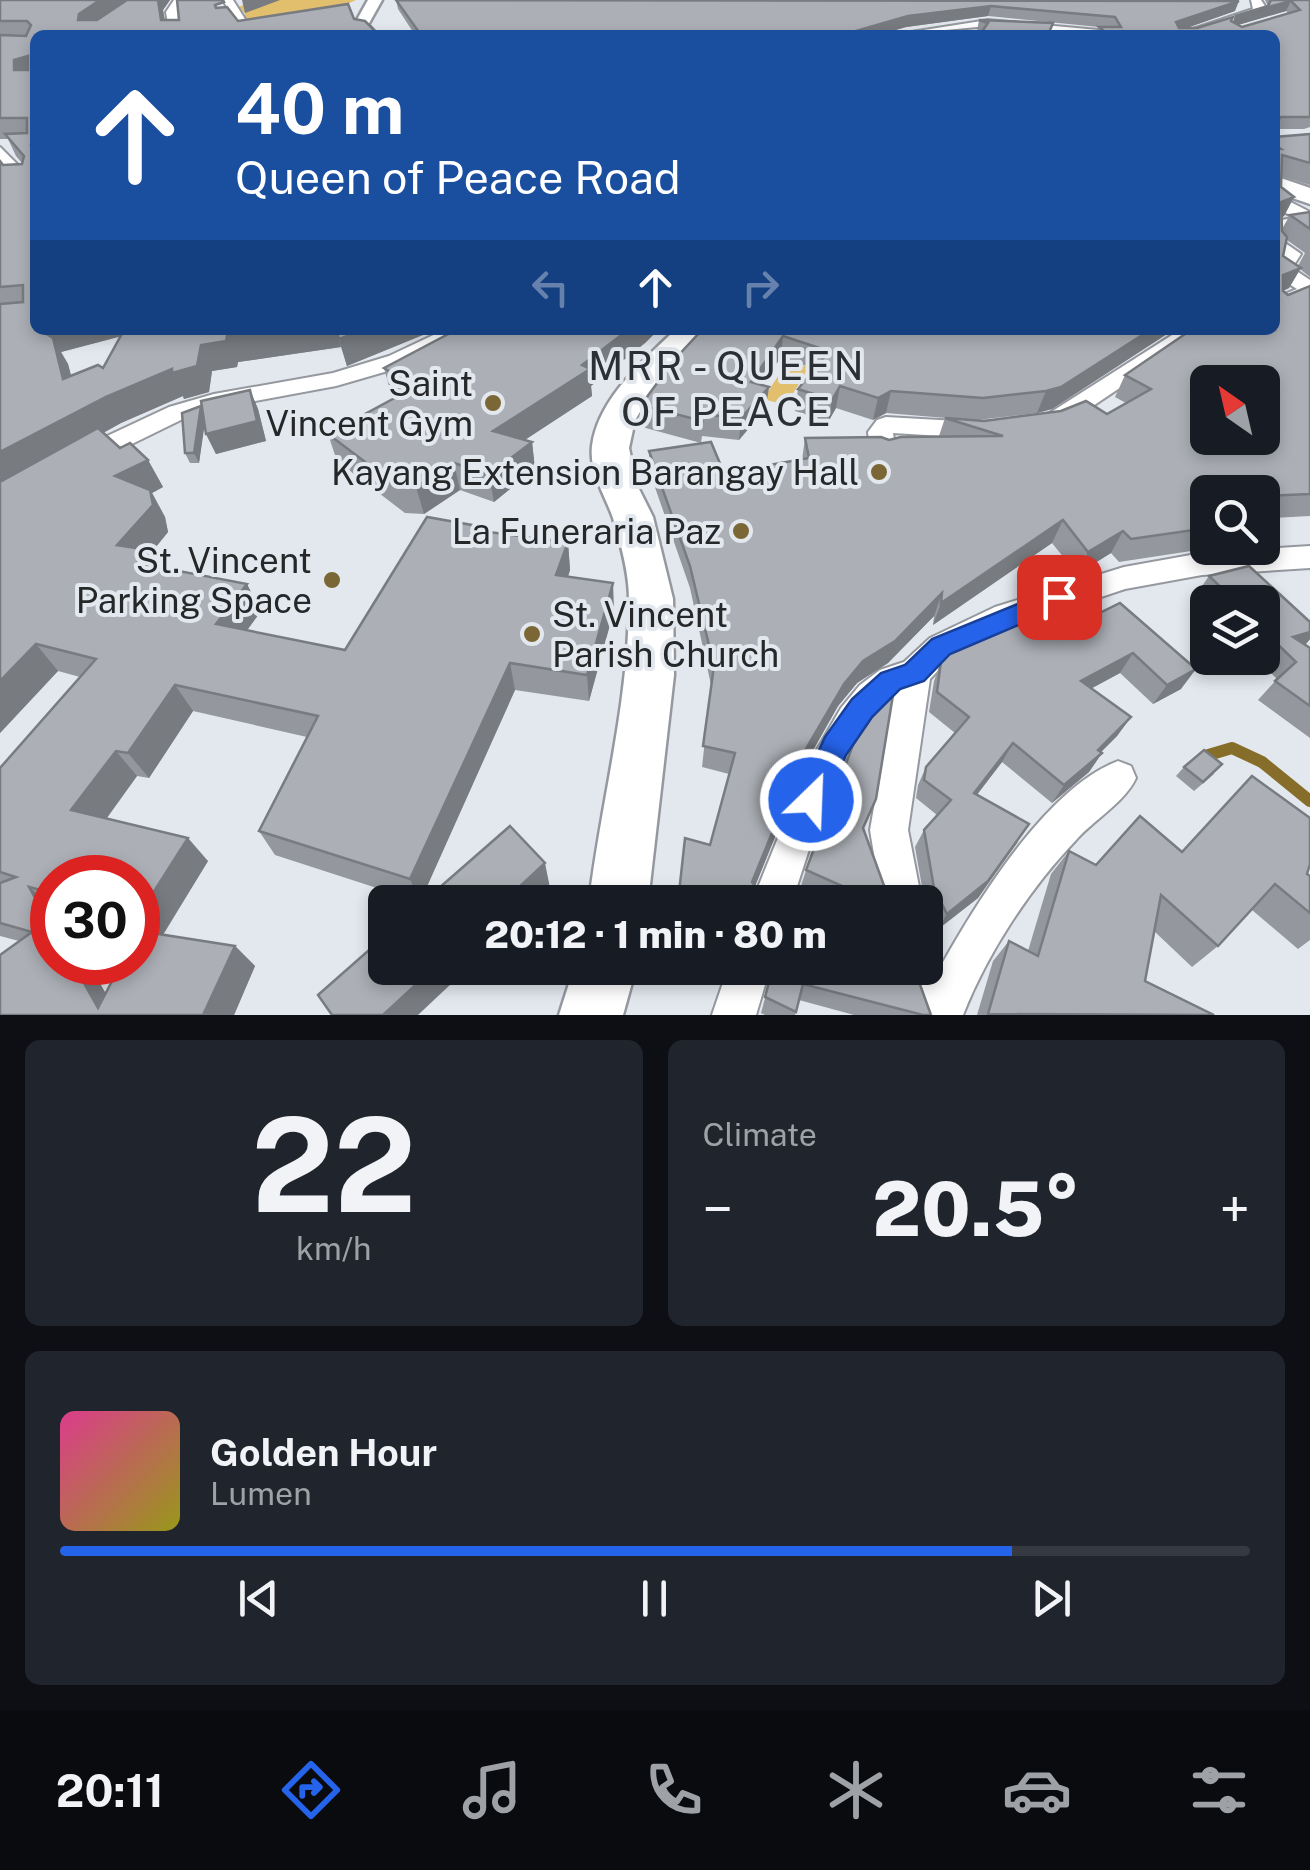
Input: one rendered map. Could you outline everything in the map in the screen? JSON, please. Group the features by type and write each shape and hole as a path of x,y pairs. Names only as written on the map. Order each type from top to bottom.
{"highway":[{"path":"1280,185 1310,196"},
{"path":"620,885 650,676 650,599 649,576 633,517 617,483 610,448 616,420 644,378 689,335"},
{"path":"591,1015 600,985"}],"street":[{"path":"175,30 172,12 179,0"},
{"path":"228,0 247,30"},
{"path":"1196,30 1258,11 1258,3 1235,5"},
{"path":"936,30 988,23 1044,24 1079,30"},
{"path":"1241,30 1257,27"},
{"path":"4,149 24,182"},
{"path":"1280,202 1301,213 1307,222 1280,225"},
{"path":"1280,246 1291,254 1281,270 1308,288 1280,304"},
{"path":"64,468 178,412 214,401 336,379 397,361 451,335"},
{"path":"1034,426 1063,417 1187,335"},
{"path":"883,451 880,432 886,425 1002,429"},
{"path":"779,885 835,747 862,708 890,681 914,673 941,647 1006,616 1108,582 1202,564 1310,557"},
{"path":"899,885 890,830 914,673"},
{"path":"941,1014 964,964 1037,852 1076,809 1118,778"},
{"path":"734,1015 744,985"},
{"path":"929,985 941,1014"}],"shaded area":[{"path":"253,0 356,0 343,6 244,21 245,14 239,7"},
{"path":"788,361 809,367 786,405 763,399"}],"building":[{"path":"0,0 100,0 79,14 78,20 97,20 127,0 158,0 161,20 179,20 177,0 223,0 216,8 227,7 238,21 348,4 354,19 365,21 374,30 30,30 30,335 53,338 63,379 98,365 103,368 121,335 234,335 227,336 226,341 201,345 197,366 172,373 172,369 106,397 0,452 0,304 23,302 23,285 0,287 0,161 3,165 22,164 24,156 5,134 27,133 27,118 0,118 0,35 26,36 31,25 27,21 0,21","holes":["28,56 28,70 14,70 14,60"]},
{"path":"396,0 1239,1 1176,22 1179,28 1197,28 1233,17 1231,21 1242,27 1300,10 1291,1 1235,16 1268,6 1271,0 1310,0 1310,117 1280,118 1280,30 1103,30 1099,27 1121,27 1115,17 991,6 908,16 859,30 417,30"},
{"path":"979,20 1053,23 1050,30 983,30 988,23"},
{"path":"1310,134 1310,163 1282,155 1281,187 1294,197 1281,202 1282,231 1287,237 1283,256 1301,268 1283,275 1283,291 1288,295 1310,286 1310,494 1280,495 1280,475 1190,475 1190,531 1131,539 1123,531 1088,552 1063,520 941,603 942,593 895,641 863,661 844,684 807,747 752,882 754,885 680,885 685,838 710,845 735,753 703,746 714,666 690,566 649,451 711,442 724,473 809,458 805,438 1003,436 945,418 984,421 1061,411 1086,401 1107,414 1151,389 1125,375 1184,335 1280,335 1280,137"},
{"path":"1310,212 1310,229 1290,215"},
{"path":"447,335 621,335 582,365 590,369 493,431 532,442 489,475 454,463 416,487 397,486 328,434 415,387 384,368"},
{"path":"697,335 1142,335 1061,387 1046,391 983,398 891,391 878,398 840,386 832,400 798,389 829,351 783,336 751,382 769,387 741,418 699,414 702,421 641,405"},
{"path":"250,390 257,421 206,434 201,401"},
{"path":"201,406 194,453 185,453 182,413"},
{"path":"98,428 120,448 130,443 148,460 115,476 150,490 153,505 117,545 149,550 137,563 247,584 216,624 345,650 427,517 483,527 481,531 568,542 556,575 613,583 587,675 510,663 410,879 259,831 318,716 175,685 128,753 116,751 71,810 188,838 160,882 160,855 30,855 30,931 0,923 0,883 16,877 0,872 0,768 96,659 36,644 0,681 0,482"},
{"path":"1249,566 1270,585 1218,585 1209,576"},
{"path":"1280,594 1310,622 1310,632 1293,637 1310,648 1310,706 1275,681 1296,662 1280,646"},
{"path":"1120,603 1190,664 1190,672 1167,685 1133,653 1081,681 1131,717 1098,750 1102,753 1064,785 1013,743 974,793 1029,824 988,881 947,914 943,885 933,885 924,830 951,800 924,780 926,767 969,717 937,692 941,661 970,636 994,625 1002,631 1044,606 1071,627"},
{"path":"888,693 893,695 876,799 863,828 884,885 840,885 806,870 853,745"},
{"path":"1204,750 1222,764 1203,782 1184,767"},
{"path":"1252,776 1310,818 1310,913 1275,884 1218,946 1161,895 1145,981 1214,1015 988,1014 1009,941 1038,956 1069,851 1096,865 1140,816 1182,852"},
{"path":"510,826 545,863 521,885 442,885"},
{"path":"30,933 30,985 85,985 98,1008 110,985 160,985 160,934 235,946 203,1015 0,1015 0,955"},
{"path":"368,951 368,985 416,985 383,1015 332,1015 318,995"},
{"path":"768,985 803,985 796,1012 765,997"},
{"path":"807,985 920,985 931,1015"}],"waterway":[{"path":"1205,756 1232,748 1262,762 1310,801"}],"place":[{"name":"Saint Vincent Gym","path":"493,403"},
{"name":"Kayang Extension Barangay Hall","path":"879,472"},
{"name":"La Funeraria Paz","path":"741,531"},
{"name":"St. Vincent Parking Space","path":"332,580"},
{"name":"St. Vincent Parish Church","path":"532,634"}],"district":[{"name":"MRR - QUEEN OF PEACE","path":"727,388"}],"route":[{"path":"811,800 835,747 862,708 890,681 914,673 941,647 1006,616 1059,597"}]}
